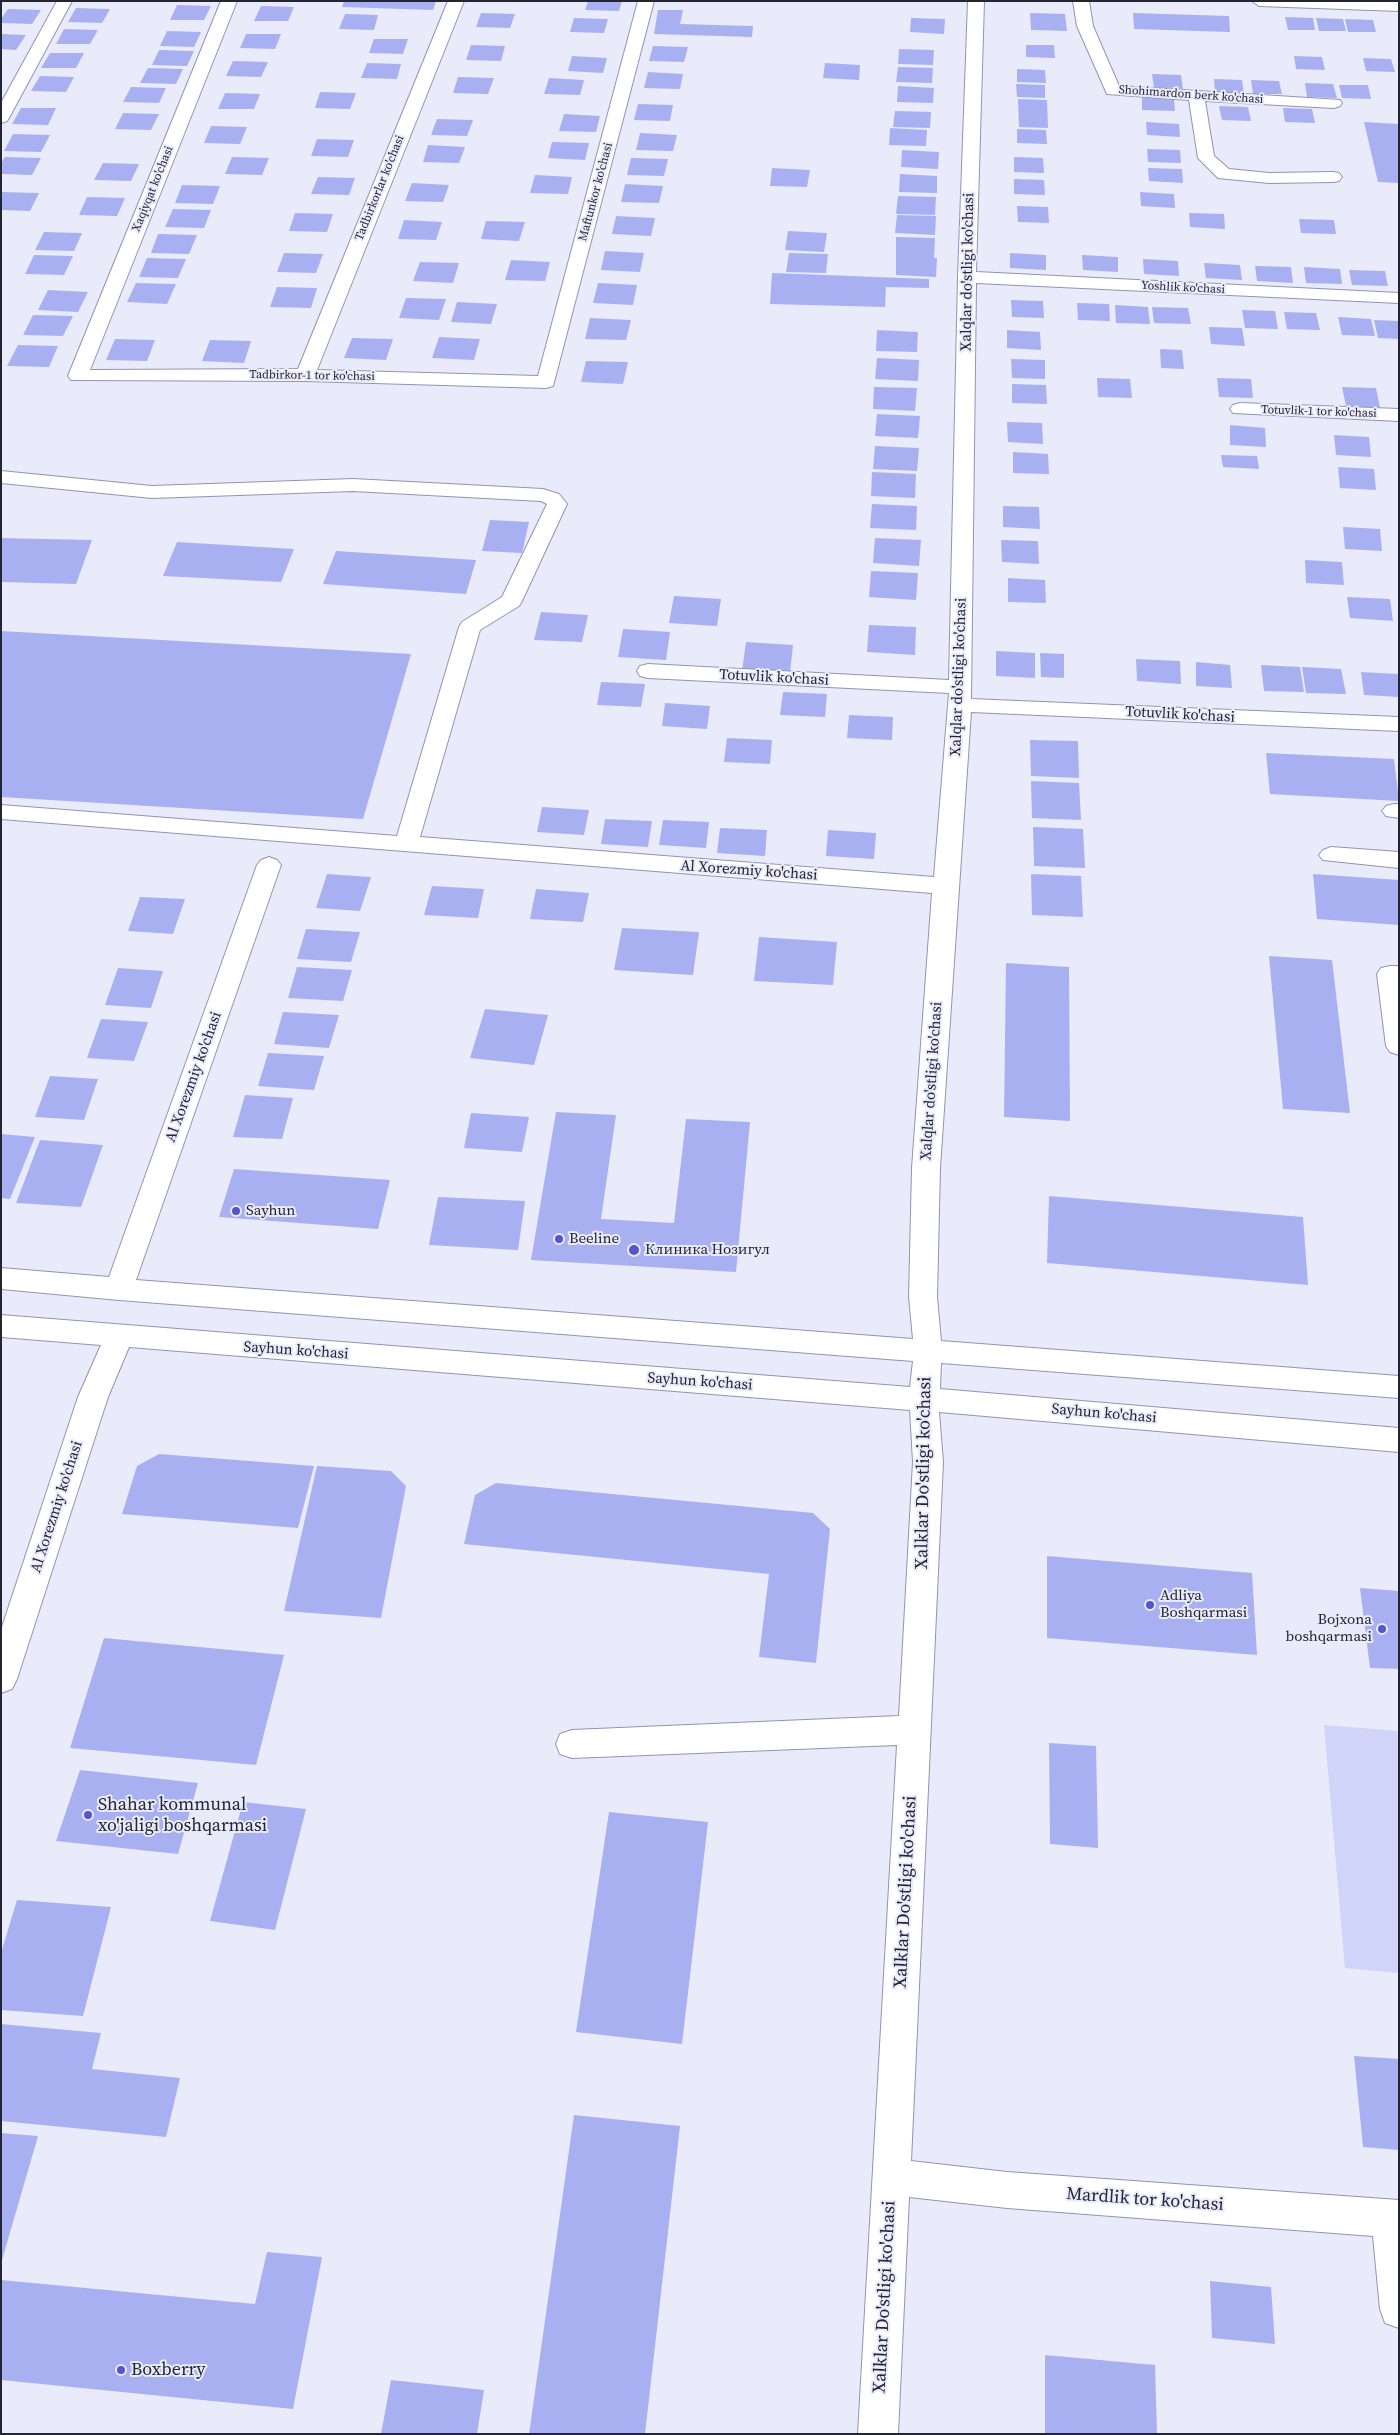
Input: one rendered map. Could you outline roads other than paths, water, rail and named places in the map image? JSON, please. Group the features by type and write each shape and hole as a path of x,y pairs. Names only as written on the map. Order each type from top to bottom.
{"street":[{"path":"1,118 65,1"},
{"name":"Xaqiyqat ko'chasi","path":"78,376 229,1"},
{"name":"Tadbirkorlar ko'chasi","path":"305,375 456,1"},
{"name":"Maftunkor ko'chasi","path":"546,382 646,1"},
{"name":"Xalqlar do'stligi ko'chasi","path":"928,1351 923,1297 926,1168 960,696 967,277 976,1"},
{"name":"Shohimardon berk ko'chasi","path":"1081,1 1085,26 1113,91 1334,103"},
{"path":"1259,1 1399,6"},
{"path":"1196,96 1206,158 1224,174 1269,178 1333,178"},
{"name":"Yoshlik ko'chasi","path":"967,277 1399,298"},
{"name":"Tadbirkor-1 tor ko'chasi","path":"78,376 305,375 546,382"},
{"name":"Totuvlik-1 tor ko'chasi","path":"1240,409 1399,415"},
{"path":"1,477 48,480 152,492 353,485 543,495 552,498 557,504 511,601 470,628 406,845"},
{"name":"Totuvlik ko'chasi","path":"648,671 960,696 1399,724"},
{"name":"Al Xorezmiy ko'chasi","path":"1,812 552,857 945,886"},
{"path":"1330,854 1399,860"},
{"name":"Al Xorezmiy ko'chasi","path":"119,1290 269,865"},
{"path":"1399,974 1390,974 1399,1046"},
{"path":"1,1278 119,1290 1399,1387"},
{"name":"Sayhun ko'chasi","path":"1,1326 119,1337 924,1400 999,1404 1399,1440"},
{"name":"Al Xorezmiy ko'chasi","path":"1,1679 93,1397 119,1337"},
{"name":"Xalklar Do'stligi ko'chasi","path":"878,2434 928,1462 924,1400 928,1351"},
{"path":"572,1744 821,1732 914,1730"},
{"name":"Mardlik tor ko'chasi","path":"891,2177 1007,2190 1394,2219"},
{"path":"1394,2219 1399,2309"}],"place":[{"name":"Sayhun","path":"236,1211"},
{"name":"Beeline","path":"559,1239"},
{"name":"Клиника Нозигул","path":"634,1250"},
{"name":"Adliya Boshqarmasi","path":"1150,1605"},
{"name":"Bojxona boshqarmasi","path":"1382,1629"},
{"name":"Shahar kommunal xo'jaligi boshqarmasi","path":"88,1815"},
{"name":"Boxberry","path":"121,2370"}]}
